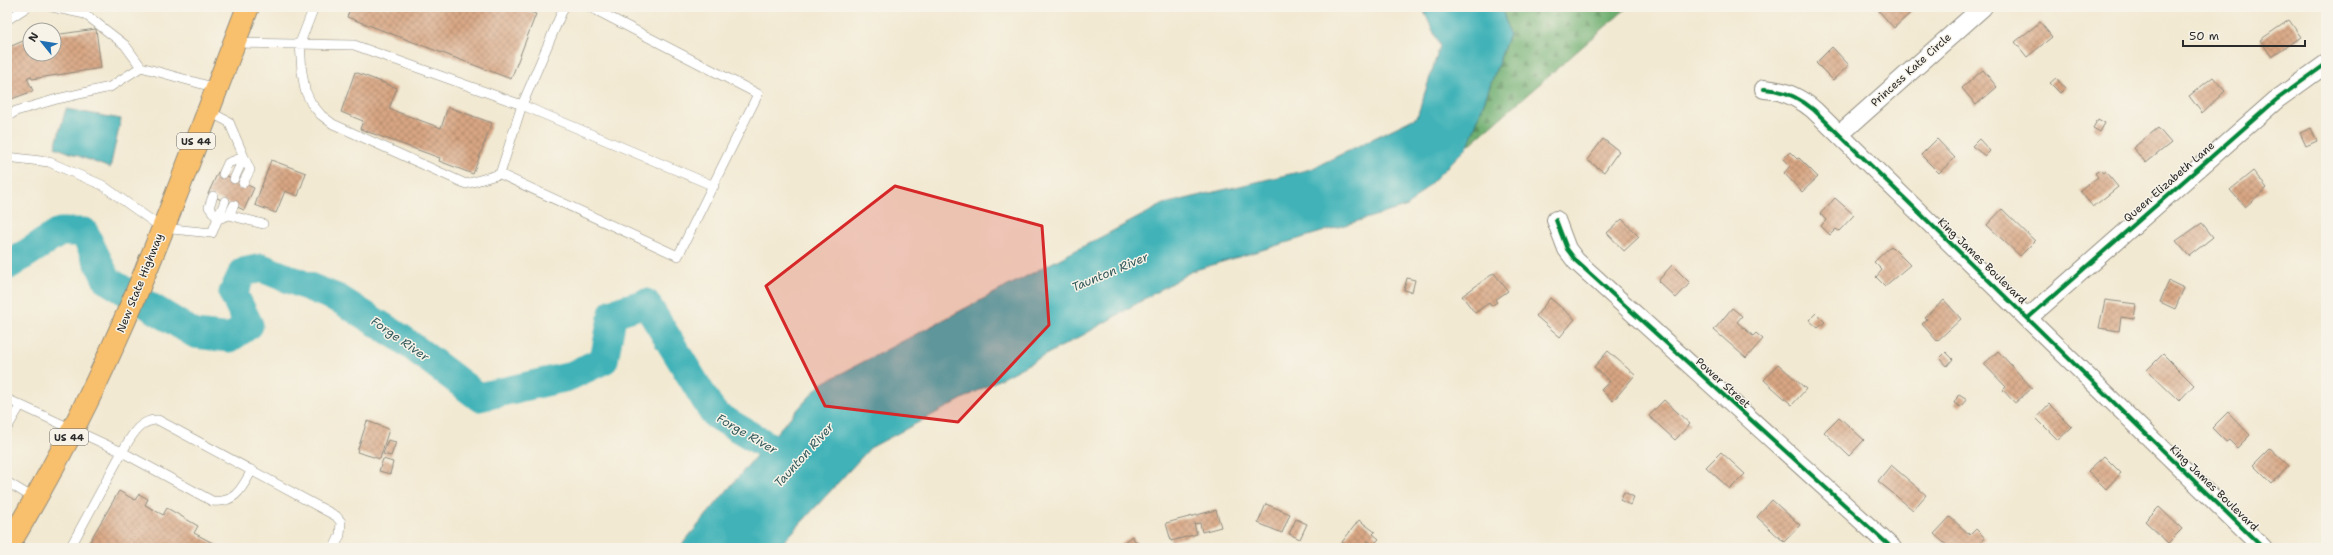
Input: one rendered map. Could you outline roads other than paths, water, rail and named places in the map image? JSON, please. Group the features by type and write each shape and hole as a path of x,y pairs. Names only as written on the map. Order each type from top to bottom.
{"highway":[{"name":"New State Highway","path":"8,548 72,430 124,322 144,275 248,7"}],"street":[{"name":"Princess Kate Circle","path":"1840,134 1983,7"},
{"name":"Queen Elizabeth Lane","path":"2028,318 2276,100 2326,64"},
{"name":"King James Boulevard","path":"1764,89 1776,90 1804,101 1840,134 2263,548"},
{"name":"Power Street","path":"1556,220 1567,249 1576,261 1892,548"}],"lane":[{"path":"7,20 27,7"},
{"path":"52,7 85,14 125,44 141,66 216,88"},
{"path":"314,7 300,43 305,90 311,103 321,115 334,124 466,184 500,174 678,256 714,186 758,94 590,7"},
{"path":"500,174 522,105 564,7"},
{"path":"234,43 354,45 522,105 714,186"},
{"path":"7,117 16,111 57,99 110,87 141,66"},
{"path":"208,111 229,122 250,170 244,183"},
{"path":"7,157 49,162 102,185 162,228 212,233 225,201"},
{"path":"223,174 228,163 244,157"},
{"path":"234,179 244,157"},
{"path":"213,196 209,207 218,219"},
{"path":"230,215 234,205"},
{"path":"218,219 230,215 263,224"},
{"path":"7,399 122,452 212,501 222,502 234,497 242,490 252,470"},
{"path":"7,428 20,406"},
{"path":"70,548 122,452 140,425 149,419 158,420 336,516 341,522 341,528 334,548"},
{"path":"7,482 35,499"}],"water":[{"name":"Taunton River","path":"1422,7 1502,7 1509,34 1468,146 1408,206 1192,271 1085,334 870,448 778,548 679,548 765,445 821,384 1164,204 1311,169 1417,117 1440,46"},
{"path":"66,109 121,119 110,168 55,147"}],"waterway":[{"name":"Forge River","path":"7,266 60,232 84,232 107,280 195,334 230,338 249,325 233,293 243,272 262,268 339,299 401,338 479,397 568,377 604,360 613,313 646,303 714,414 797,463"}]}
